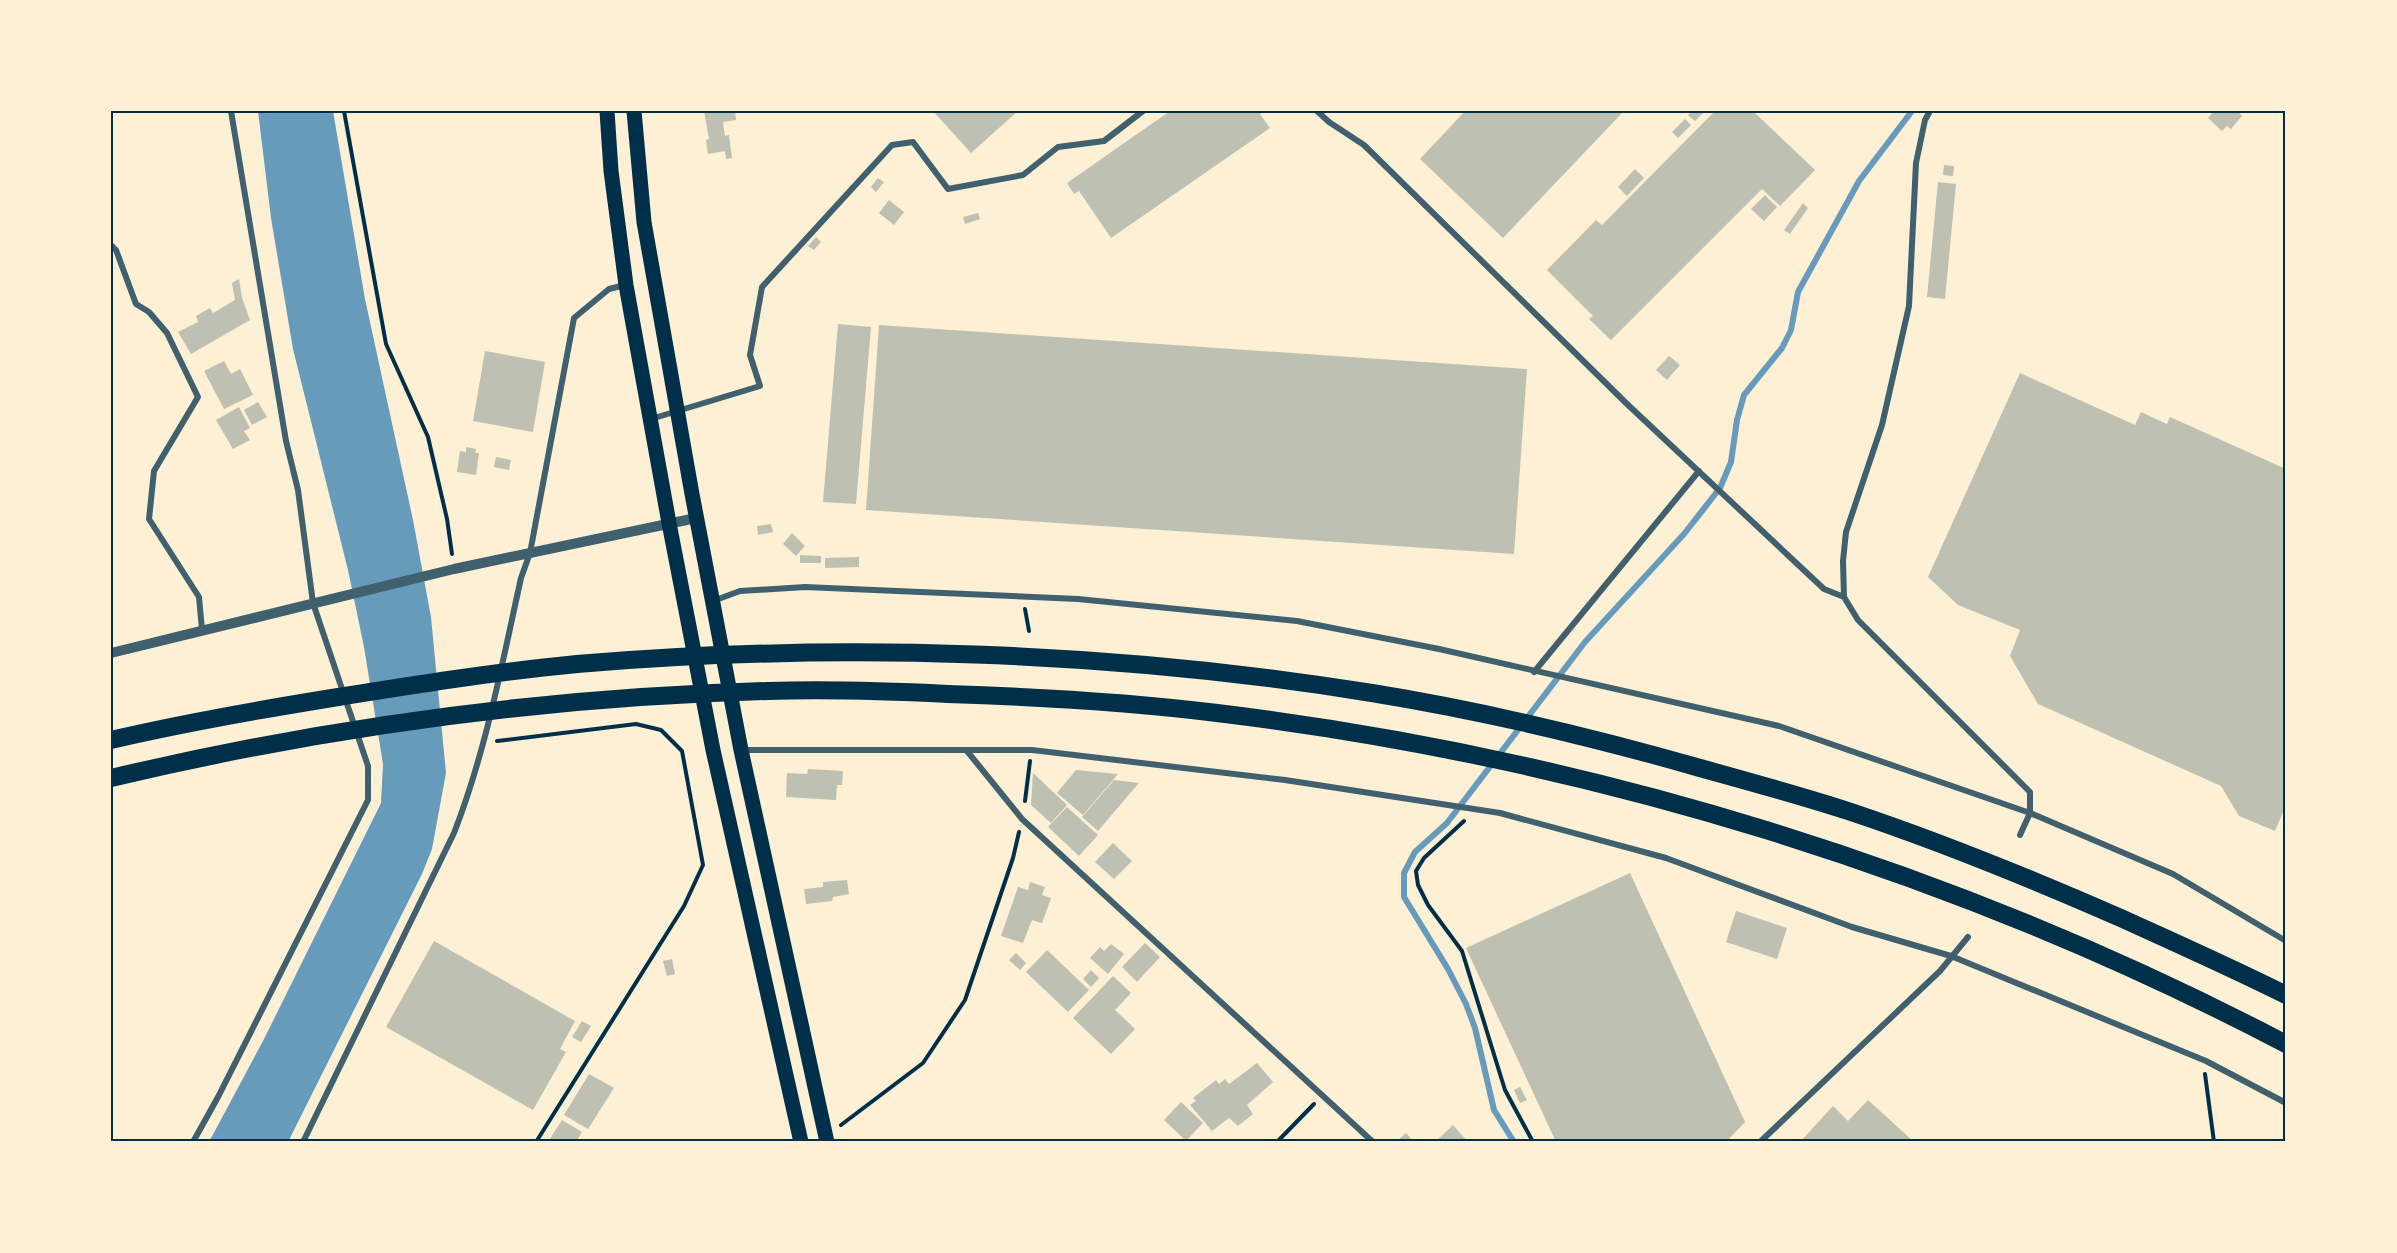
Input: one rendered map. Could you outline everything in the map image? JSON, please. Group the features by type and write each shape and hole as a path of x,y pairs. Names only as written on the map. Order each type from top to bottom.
{"highway":[{"path":"111,740 283,706 459,678 577,664 768,654 989,656 1221,673 1371,693 1483,714 1621,745 1850,812 1948,847 2056,890 2232,968 2286,995"},
{"path":"111,778 293,739 461,714 580,701 769,691 984,695 1095,701 1216,712 1373,736 1474,755 1600,784 1824,848 1932,885 2041,930 2217,1007 2286,1044"}],"main road":[{"path":"607,111 611,171 626,285 669,523 713,750 801,1142"},
{"path":"634,111 645,222 696,518 741,750 826,1139"}],"street":[{"path":"193,1142 368,800 368,766 313,603 298,490 286,441 231,111"},
{"path":"651,419 760,386 750,355 762,287 892,145 913,142 948,189 1023,175 1058,147 1104,141 1143,111"},
{"path":"1317,111 1329,123 1364,145 1618,395 1824,589 1844,597"},
{"path":"1930,111 1925,120 1916,163 1909,306 1882,425 1846,532 1843,561 1844,597 1858,620 2030,792 2030,813 2020,835"},
{"path":"111,245 116,250 136,304 149,312 167,333 198,397 154,471 149,519 199,597 202,630"},
{"path":"303,1142 454,833 470,792 521,578 530,553 574,318 609,289 626,285"},
{"path":"1534,672 1699,471"},
{"path":"111,653 454,569 696,518"},
{"path":"713,601 740,591 806,587 1078,599 1297,621 1439,649 1779,726 2030,813 2173,874 2286,941"},
{"path":"741,750 1032,750 1285,780 1500,813 1666,858 1852,927 1951,956 2206,1061 2286,1103"},
{"path":"967,751 1022,819 1372,1142"},
{"path":"1760,1142 1940,971 1968,937"}],"path":[{"path":"344,111 386,344 428,437 447,519 454,569"},
{"path":"1022,597 1029,631"},
{"path":"483,743 636,724 661,730 682,751 703,865 684,906 536,1142"},
{"path":"826,1139 923,1063 964,1000 1013,858 1022,819 1032,750"},
{"path":"1474,809 1424,858 1416,871 1419,885 1428,905 1462,951 1505,1090 1533,1142"},
{"path":"2206,1061 2205,1075 2214,1142"},
{"path":"1277,1142 1323,1095"}],"water":[{"path":"258,111 333,111 365,299 413,520 431,617 446,773 432,849 422,874 288,1142 209,1142 264,1039 381,803 383,764 364,647 348,570 293,349 271,218"}],"building":[{"path":"704,111 735,111 736,120 723,122 725,136 729,135 732,158 726,159 725,151 708,154 706,140 709,139"},
{"path":"933,111 1018,111 971,153"},
{"path":"1170,111 1265,111 1260,114 1270,128 1111,238 1079,191 1074,194 1067,183"},
{"path":"1465,111 1624,111 1503,238 1420,159"},
{"path":"1692,111 1705,111 1695,121 1688,115"},
{"path":"1715,111 1753,111 1815,170 1780,206 1762,189 1611,340 1589,319 1593,316 1547,270 1596,220 1602,225"},
{"path":"2214,111 2238,111 2242,116 2231,129 2227,126 2222,131 2208,118"},
{"path":"1685,119 1691,125 1678,138 1672,132"},
{"path":"1944,165 1954,166 1953,176 1943,175"},
{"path":"1635,169 1644,178 1627,196 1618,187"},
{"path":"878,178 884,182 876,192 871,187"},
{"path":"1938,182 1956,184 1945,299 1927,297"},
{"path":"1765,195 1777,207 1764,221 1751,209"},
{"path":"889,200 904,212 894,225 879,213"},
{"path":"1803,203 1808,208 1790,234 1784,230"},
{"path":"978,213 980,219 965,224 963,217"},
{"path":"816,237 821,242 814,250 808,246"},
{"path":"239,279 242,298 250,320 191,354 178,332 198,322 196,316 210,308 213,313 235,300 232,283"},
{"path":"838,324 871,327 856,504 823,502"},
{"path":"879,325 1527,369 1514,554 866,510"},
{"path":"485,351 545,362 533,432 473,421"},
{"path":"1669,356 1680,365 1667,380 1656,370"},
{"path":"224,361 231,374 240,369 253,395 224,409 204,371"},
{"path":"2020,373 2135,425 2141,412 2167,424 2170,417 2286,469 2286,811 2284,810 2275,831 2239,816 2221,786 2038,704 2010,656 2020,630 1958,605 1928,577"},
{"path":"258,402 267,417 252,425 244,410"},
{"path":"239,407 250,428 244,431 250,440 233,449 216,420"},
{"path":"466,447 476,449 475,453 479,453 476,475 457,472 460,451 466,452"},
{"path":"496,457 511,460 509,470 494,467"},
{"path":"771,524 773,532 758,535 757,526"},
{"path":"792,533 805,546 796,556 783,544"},
{"path":"800,555 821,556 821,563 800,563"},
{"path":"859,557 859,567 825,568 825,558"},
{"path":"808,769 843,771 842,785 837,785 836,800 786,797 787,773 807,774"},
{"path":"1076,770 1118,774 1083,815 1057,793"},
{"path":"1033,773 1067,805 1051,823 1031,805"},
{"path":"1114,780 1139,783 1098,831 1082,817"},
{"path":"1067,807 1098,835 1079,856 1048,827"},
{"path":"1113,843 1132,861 1114,879 1095,862"},
{"path":"1630,873 1745,1122 1726,1142 1556,1142 1466,948"},
{"path":"847,880 849,894 833,897 832,901 806,904 804,889 823,887 823,882"},
{"path":"1030,882 1045,887 1042,895 1051,898 1042,923 1032,920 1023,943 1001,936 1018,887 1028,890"},
{"path":"1736,911 1787,928 1777,959 1726,942"},
{"path":"434,941 575,1021 560,1049 566,1052 533,1110 386,1027"},
{"path":"1145,943 1160,957 1137,982 1122,967"},
{"path":"1111,944 1124,954 1108,974 1090,958 1100,947 1104,951"},
{"path":"1047,950 1089,990 1068,1012 1026,972"},
{"path":"1016,953 1026,963 1020,970 1009,960"},
{"path":"672,959 675,974 667,976 663,961"},
{"path":"1091,970 1099,978 1091,987 1083,979"},
{"path":"1113,976 1131,993 1115,1010 1135,1029 1111,1054 1073,1018"},
{"path":"582,1021 591,1026 581,1042 572,1037"},
{"path":"1257,1063 1273,1082 1247,1105 1253,1114 1238,1126 1229,1118 1212,1131 1190,1105 1196,1101 1193,1098 1216,1080 1219,1084 1225,1079 1229,1084"},
{"path":"589,1074 614,1088 588,1129 564,1115"},
{"path":"1520,1087 1527,1100 1520,1103 1514,1090"},
{"path":"1868,1100 1914,1142 1800,1142 1833,1106 1848,1121"},
{"path":"1181,1102 1203,1123 1186,1141 1164,1120"},
{"path":"562,1120 582,1132 576,1142 548,1142"},
{"path":"1453,1125 1468,1142 1435,1142"},
{"path":"1406,1133 1414,1142 1396,1142"}],"waterway":[{"path":"1514,1142 1494,1110 1475,1028 1466,1004 1448,969 1404,897 1404,873 1415,852 1447,823 1585,642 1684,534 1720,488 1731,462 1737,420 1744,395 1782,348 1791,330 1798,292 1859,181 1912,111"}]}
